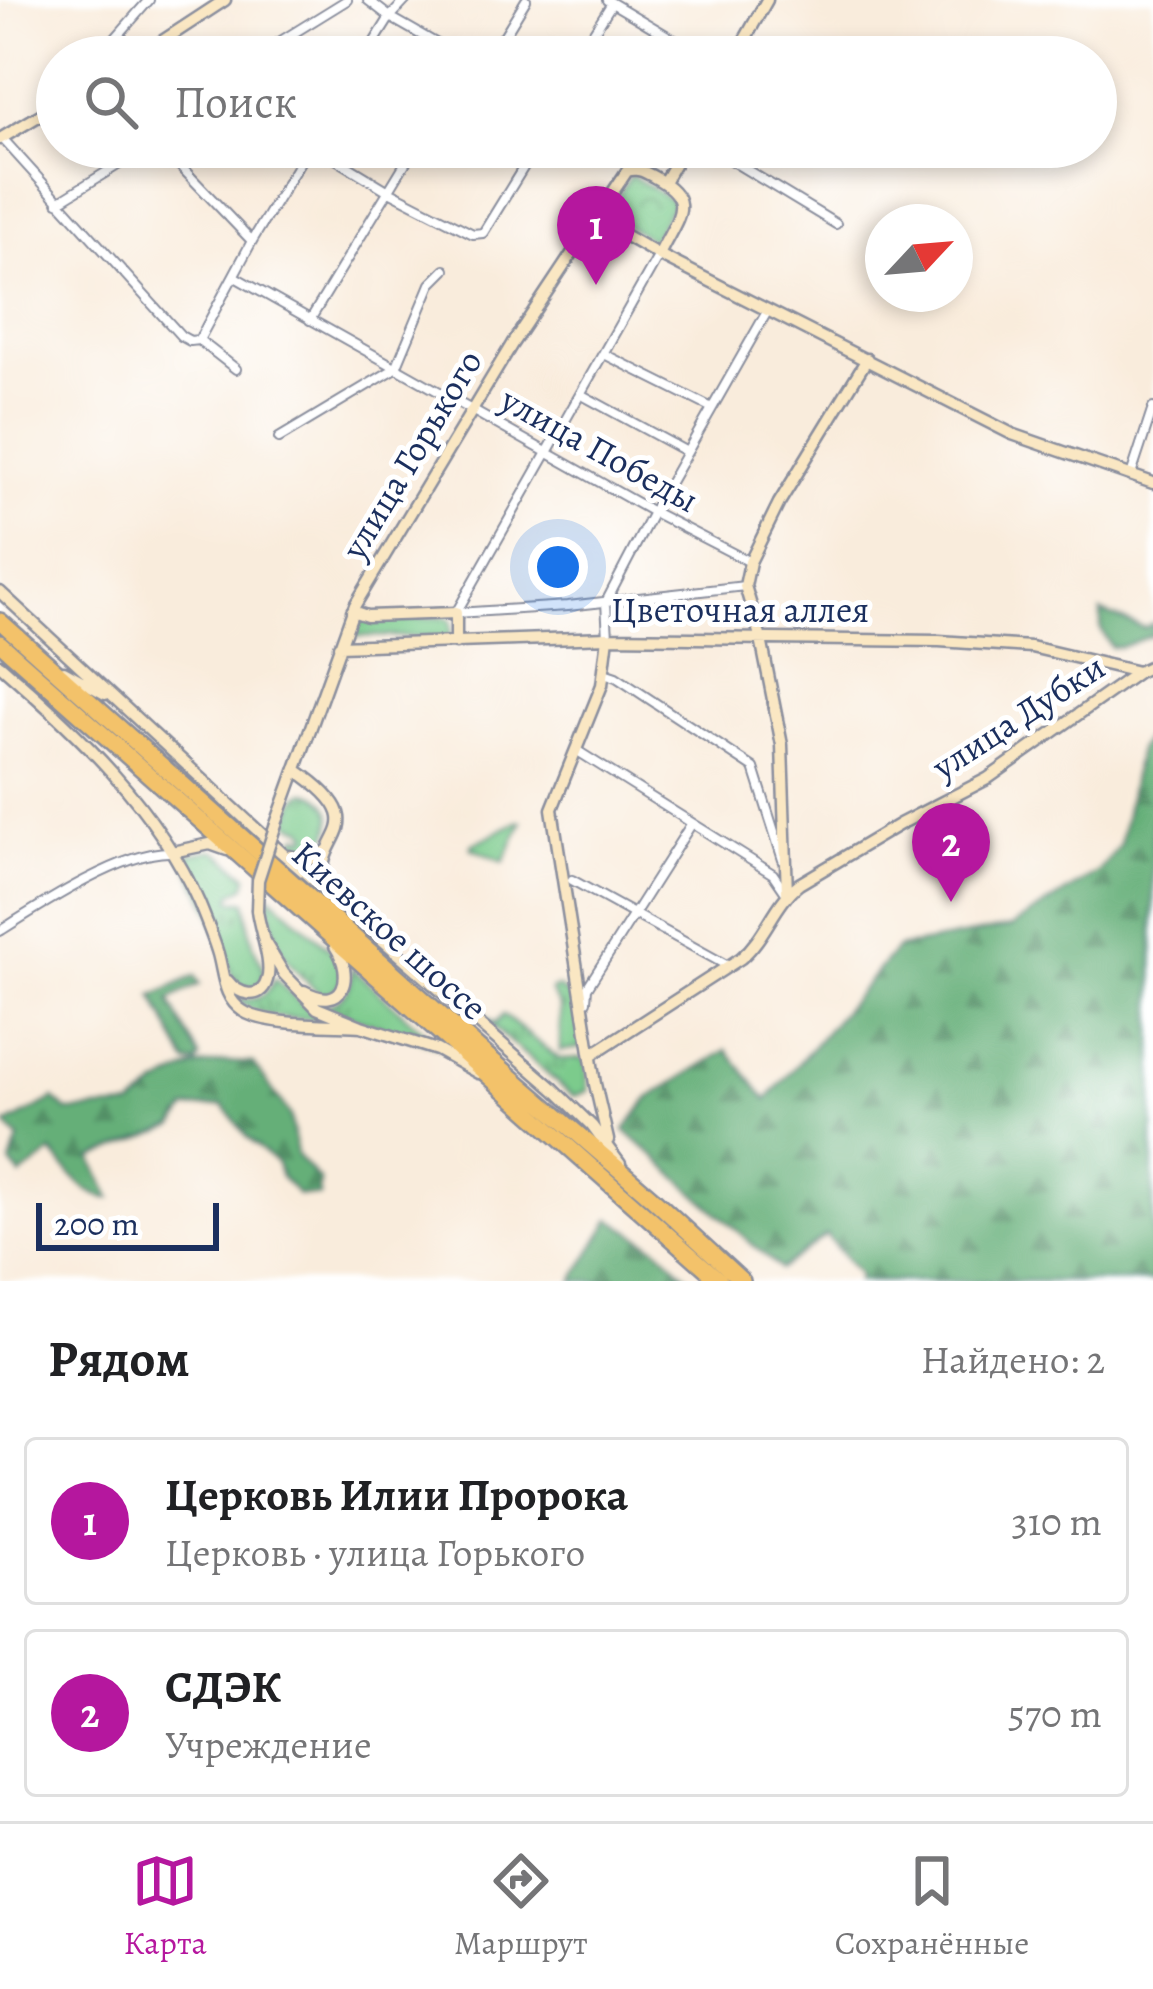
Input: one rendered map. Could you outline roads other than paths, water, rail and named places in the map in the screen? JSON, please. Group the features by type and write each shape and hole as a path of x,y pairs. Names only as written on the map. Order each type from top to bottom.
{"highway":[{"name":"Киевское шоссе","path":"0,621 742,1281"},
{"name":"Киевское шоссе","path":"0,643 720,1281"}],"main road":[{"path":"170,36 225,0"},
{"path":"747,36 767,0"},
{"path":"1,138 36,117"},
{"path":"638,168 677,191 680,209 659,255"},
{"name":"улица Горького","path":"264,941 256,910 258,880 352,611 524,324 623,173 638,168"},
{"path":"664,182 672,168"},
{"path":"595,218 1012,434 1153,483"},
{"path":"787,894 782,745 745,586 750,562 779,503 867,359"},
{"path":"0,592 281,852 554,1089 651,1197"},
{"path":"352,611 367,616 456,613 456,643"},
{"path":"608,637 596,700 552,809 610,1149"},
{"name":"Цветочная аллея","path":"339,646 608,637 892,640 1016,645 1138,673"},
{"path":"23,642 124,704"},
{"path":"0,665 106,767 146,813 201,909 225,988 243,1012 265,1020 361,1026"},
{"name":"улица Дубки","path":"591,1055 729,967 758,942 787,894 886,832 987,778 1153,665"},
{"path":"309,736 308,764 316,784"},
{"path":"296,770 332,798 339,815 323,873 331,893"},
{"path":"276,824 296,792 316,784"},
{"path":"172,852 210,844 241,857"},
{"path":"281,852 307,860 328,849"},
{"path":"293,985 320,998 334,996 344,986 342,958 321,930"},
{"path":"221,966 236,990 258,992 268,975 264,941"},
{"path":"264,941 293,985 317,1009 437,1050 495,1083"},
{"path":"554,1089 581,1101 596,1084"}],"street":[{"path":"117,36 148,0"},
{"path":"289,36 346,0"},
{"path":"368,0 423,36"},
{"path":"378,36 406,0"},
{"path":"504,36 526,0"},
{"path":"590,36 609,2 667,36"},
{"path":"1,138 181,336 199,340 236,369"},
{"path":"58,202 113,168"},
{"path":"182,168 252,241"},
{"path":"199,340 252,241 299,168"},
{"path":"349,168 473,234 483,233 523,168"},
{"path":"310,321 401,168"},
{"path":"744,168 836,224"},
{"path":"456,613 659,255"},
{"path":"279,438 396,368 430,284 445,270"},
{"name":"улица Победы","path":"235,278 750,562"},
{"path":"608,637 606,602 769,309"},
{"path":"604,353 712,408"},
{"path":"582,394 687,452"},
{"path":"1130,476 1153,408"},
{"path":"456,613 745,586"},
{"path":"604,674 616,677 754,768 784,861"},
{"path":"575,749 772,874 787,894"},
{"path":"584,997 692,824"},
{"path":"0,931 80,882 146,854 172,852"},
{"path":"572,880 729,967"}],"place":[{"name":"Церковь Илии Пророка","path":"596,285"},
{"name":"СДЭК","path":"951,902"}]}
